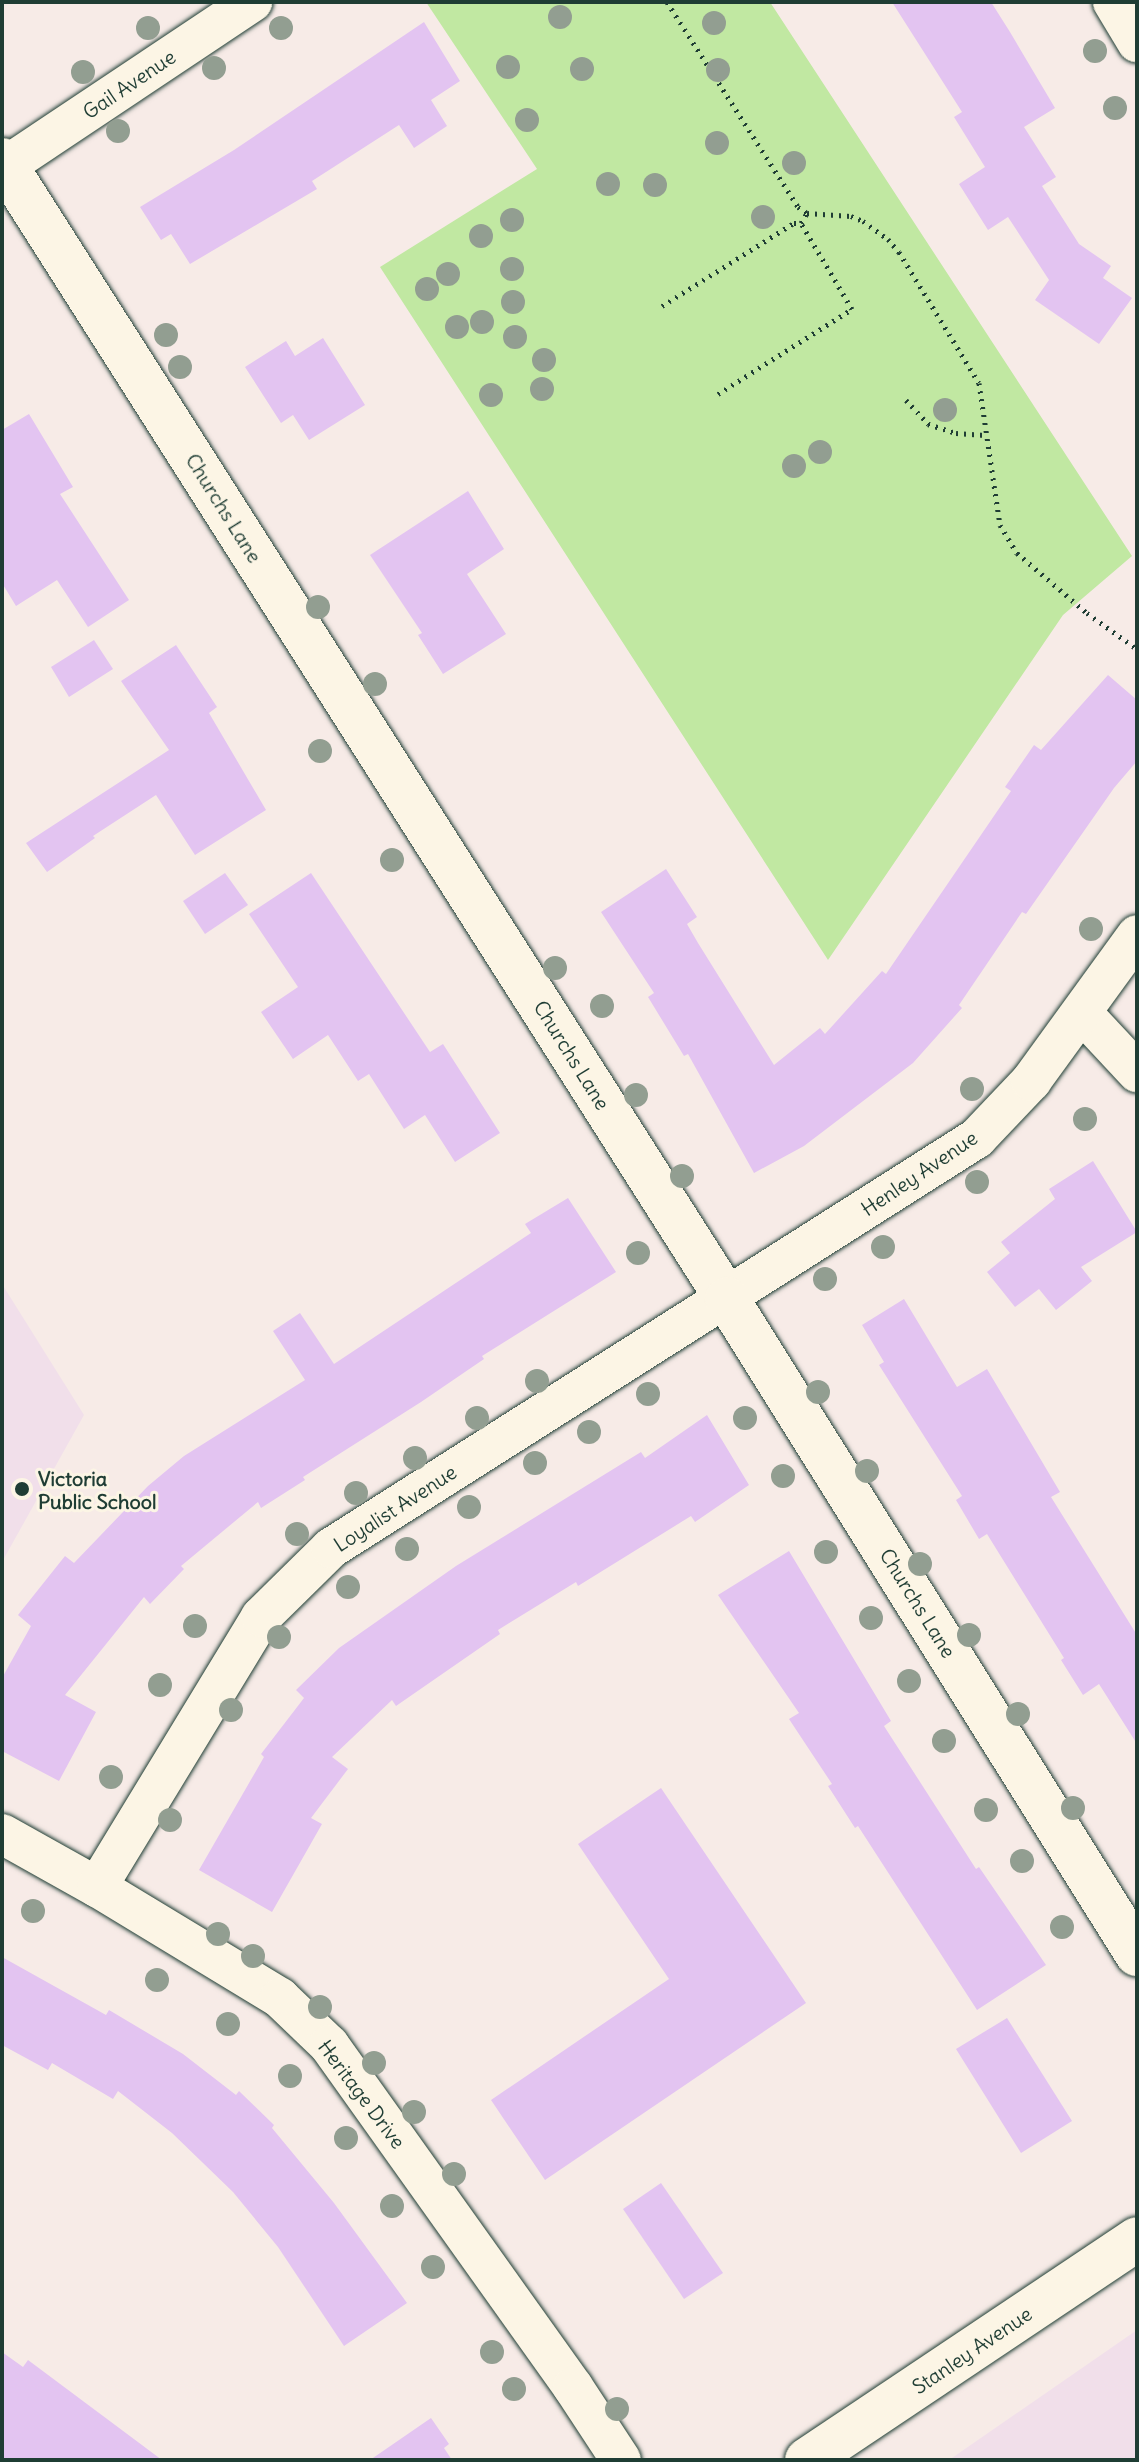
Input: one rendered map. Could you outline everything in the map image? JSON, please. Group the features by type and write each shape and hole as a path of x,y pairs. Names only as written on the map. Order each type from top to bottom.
{"street":[{"name":"Gail Avenue","path":"4,163 252,2"},
{"path":"1113,2 1137,42"},
{"name":"Churchs Lane","path":"4,163 727,1299 1137,1954"},
{"name":"Henley Avenue","path":"727,1299 977,1138 1031,1081 1137,935"},
{"path":"1082,1013 1137,1072"},
{"name":"Loyalist Avenue","path":"97,1887 261,1617 331,1548 727,1299"},
{"name":"Heritage Drive","path":"2,1834 97,1887 280,1998 329,2045 573,2387 621,2460"},
{"name":"Stanley Avenue","path":"807,2460 1137,2239"}],"path":[{"path":"667,2 798,207 807,213 851,216 888,239 979,383 1000,525 1017,553 1087,613 1137,649"},
{"path":"801,223 807,213"},
{"path":"662,306 794,223 801,223"},
{"path":"718,394 852,309 801,223"},
{"path":"906,400 928,424 956,433 985,435"}],"shaded area":[{"name":"Victoria Public School","path":"2,1284 84,1415 2,1562"},
{"path":"1137,2330 1137,2460 949,2460"}],"green space":[{"path":"426,2 770,2 1132,556 1063,615 828,960 380,267 537,169"}],"building":[{"path":"892,2 991,2 1010,32 1055,108 1024,127 1056,177 1042,186 1079,244 1111,266 1103,278 1132,298 1099,344 1035,300 1049,280 1008,217 988,230 959,184 985,167 954,117 962,112"},
{"path":"424,22 460,81 431,100 447,126 414,148 399,125 312,181 317,189 190,264 171,234 161,240 140,207 234,150"},
{"path":"323,338 365,405 309,440 293,415 281,423 245,367 286,341 295,356"},
{"path":"29,414 73,487 60,494 129,600 88,627 57,580 16,606 2,583 2,430"},
{"path":"468,491 504,549 467,574 506,634 443,674 418,635 422,633 370,555"},
{"path":"94,640 113,669 69,697 51,667"},
{"path":"176,645 217,707 209,713 266,810 195,855 156,795 93,836 95,838 47,872 26,843 169,750 121,681"},
{"path":"1108,675 1137,700 1137,761 1114,788 1026,914 1022,912 959,1005 962,1008 913,1063 804,1146 754,1173 688,1054 684,1056 648,997 654,993 601,912 666,869 697,917 687,924 774,1065 820,1028 825,1034 882,971 886,974 1011,791 1005,787 1034,745 1041,750"},
{"path":"225,873 248,905 205,934 183,901"},
{"path":"311,873 430,1052 443,1044 500,1133 455,1162 425,1115 404,1129 369,1074 358,1081 328,1035 293,1059 261,1012 298,987 249,914"},
{"path":"1093,1161 1137,1232 1081,1267 1092,1281 1056,1310 1039,1289 1015,1307 987,1272 1010,1253 1001,1242 1055,1199 1049,1189"},
{"path":"568,1198 616,1272 482,1356 484,1359 421,1402 303,1477 305,1480 261,1508 258,1502 181,1566 184,1569 150,1604 144,1597 65,1695 96,1712 59,1781 2,1751 2,1678 31,1626 18,1615 65,1556 74,1563 148,1486 184,1456 305,1380 273,1331 300,1313 334,1364 531,1233 525,1224"},
{"path":"904,1299 957,1387 987,1369 1060,1492 1051,1497 1137,1635 1137,1744 1099,1684 1083,1695 1061,1660 1064,1658 987,1534 979,1539 956,1500 962,1496 879,1365 884,1362 862,1325"},
{"path":"707,1415 749,1485 695,1522 691,1516 578,1586 576,1582 498,1630 500,1634 396,1706 392,1700 332,1757 348,1769 311,1818 322,1824 272,1912 199,1870 264,1757 261,1754 304,1698 296,1690 339,1648 456,1566 641,1452 645,1458"},
{"path":"789,1551 891,1721 884,1726 976,1869 979,1867 1046,1965 977,2010 858,1826 855,1828 828,1786 832,1784 789,1719 799,1713 718,1595"},
{"path":"661,1788 806,2003 545,2180 491,2100 669,1979 578,1844"},
{"path":"2,1957 106,2015 109,2010 183,2054 236,2095 239,2091 274,2125 272,2128 334,2203 407,2303 344,2346 278,2247 233,2192 172,2133 118,2091 113,2099 52,2063 48,2070 2,2045"},
{"path":"1007,2018 1072,2121 1021,2153 956,2049"},
{"path":"661,2183 723,2273 684,2299 623,2209"},
{"path":"2,2352 23,2367 28,2360 162,2460 2,2460"},
{"path":"431,2418 449,2444 444,2448 452,2460 370,2460"}],"place":[{"name":"Victoria Public School","path":"22,1489"}]}
